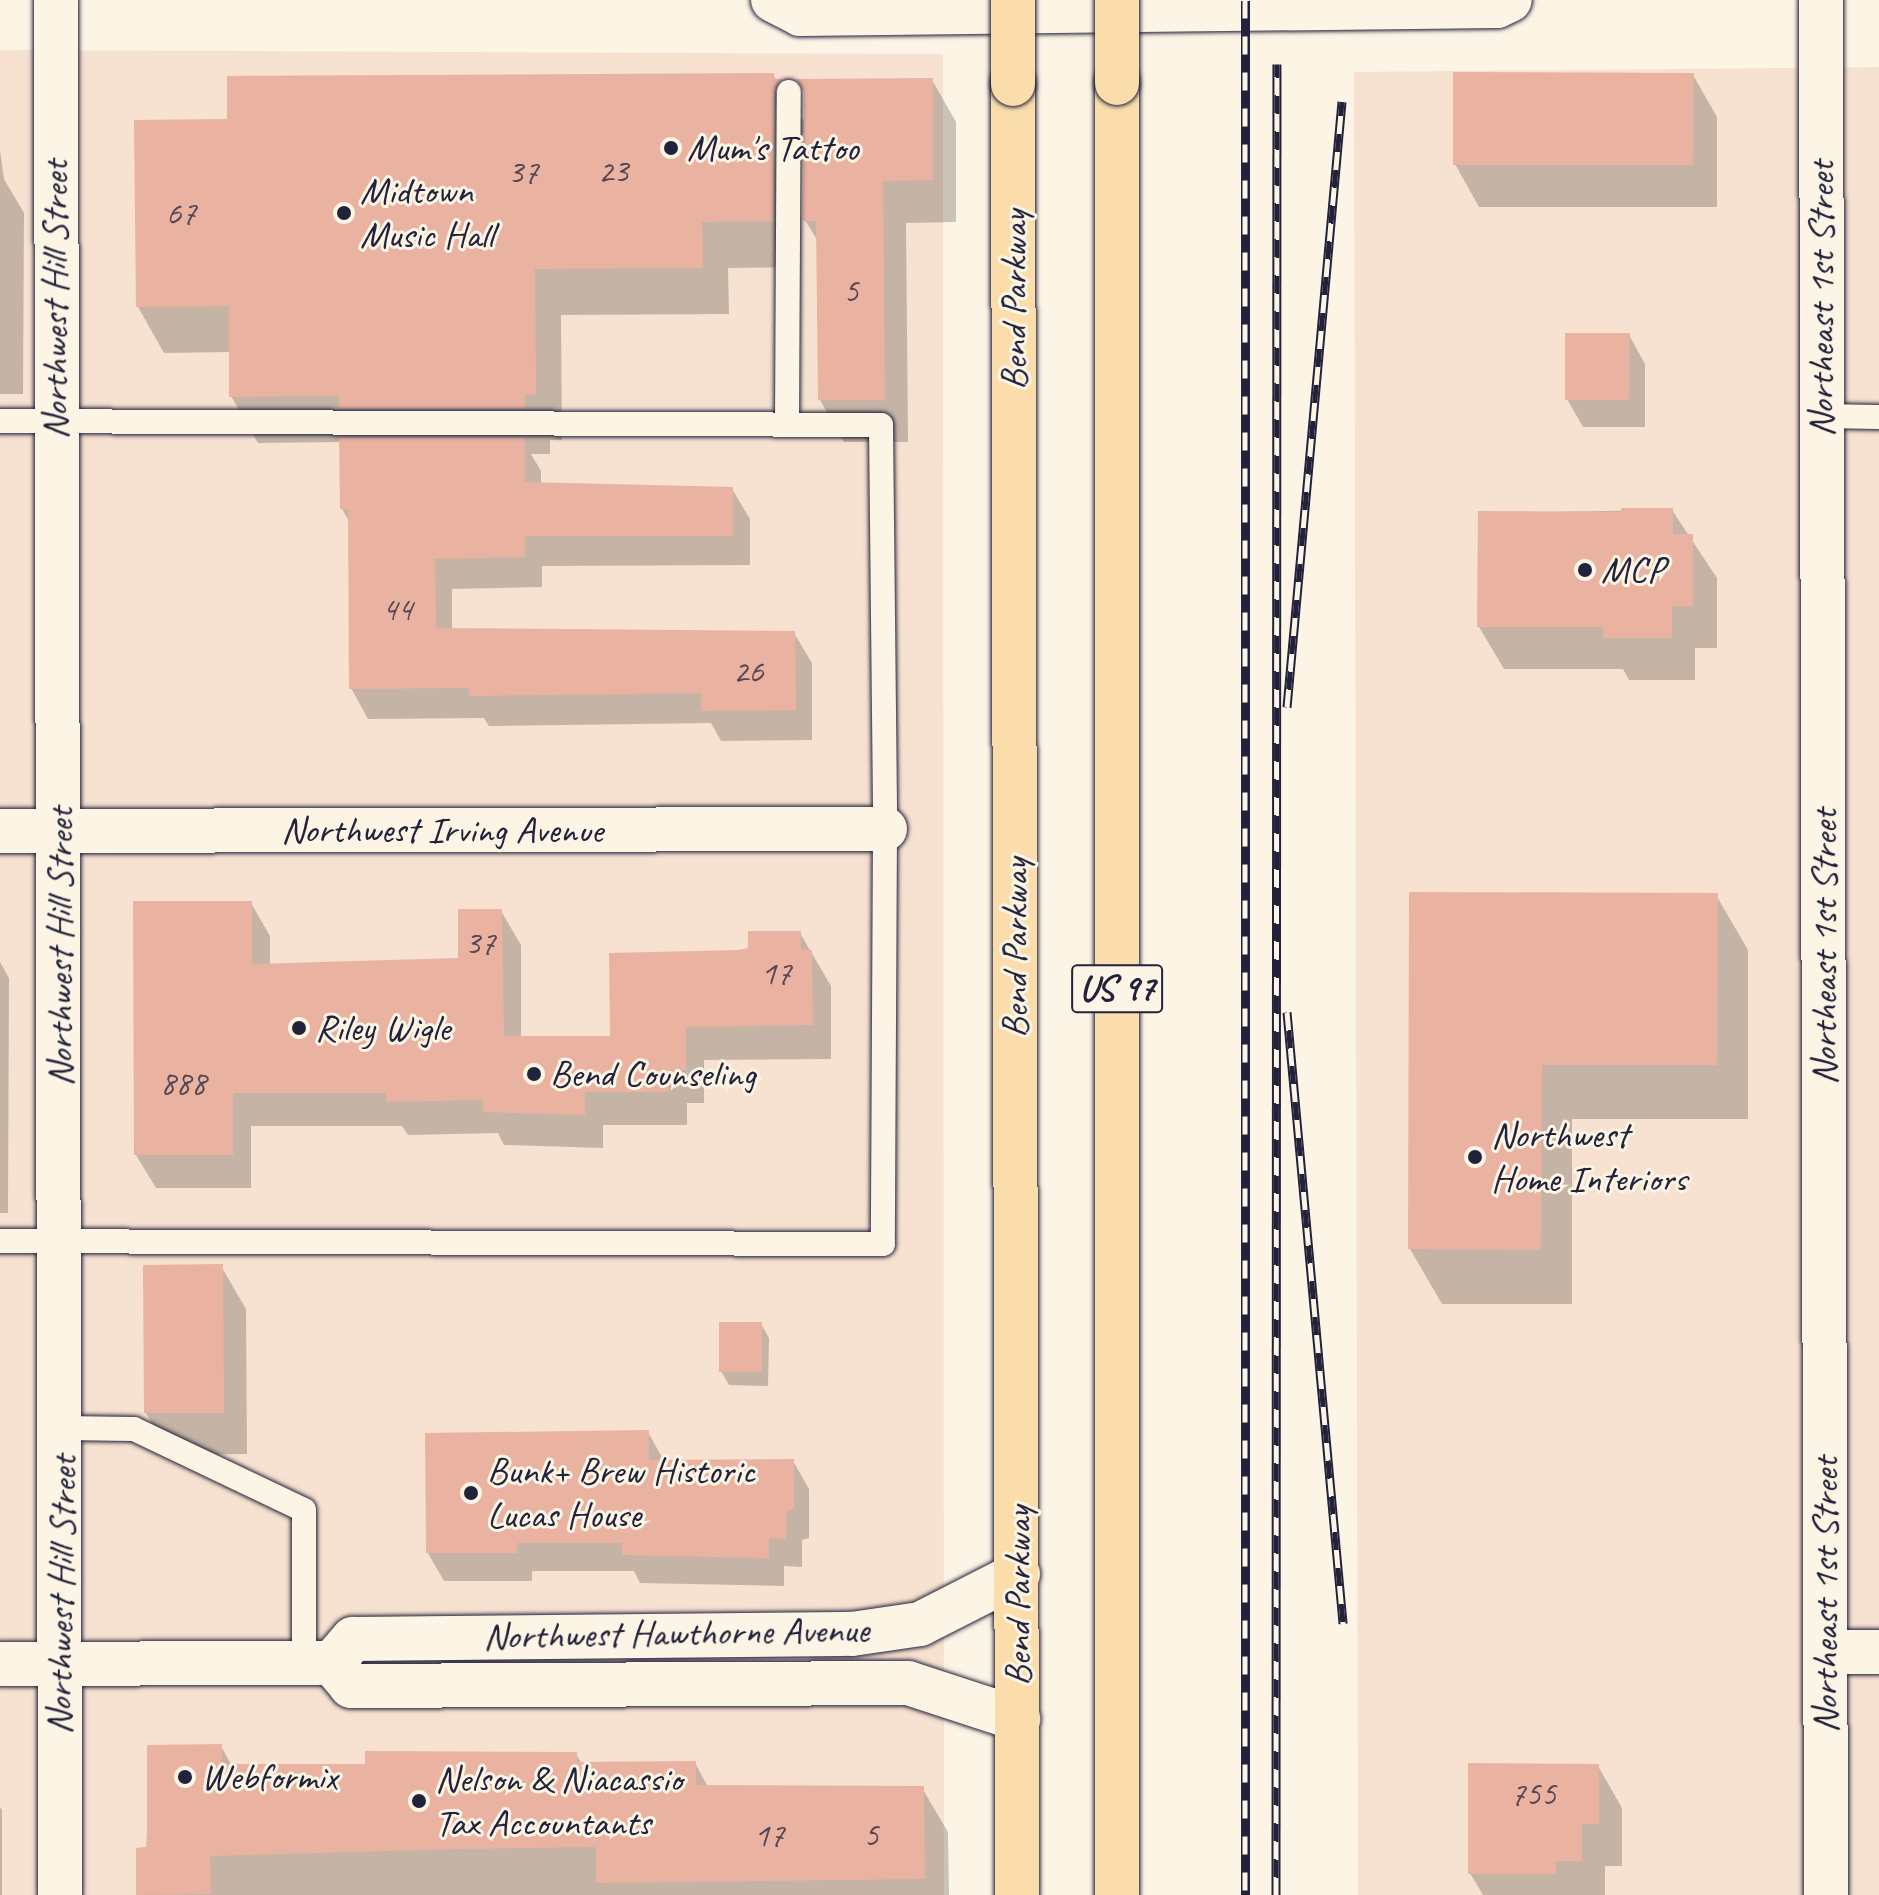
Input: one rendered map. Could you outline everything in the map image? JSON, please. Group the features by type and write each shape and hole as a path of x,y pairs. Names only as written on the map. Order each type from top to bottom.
{"highway":[{"name":"Bend Parkway","path":"1013,0 1017,1895"},
{"name":"US 97","path":"1117,0 1117,1895"}],"street":[{"name":"Northwest Hill Street","path":"56,0 54,421 62,1428 60,1895"},
{"path":"773,0 800,14 1497,6 1510,0"},
{"name":"Northeast 1st Street","path":"1821,0 1826,1895"},
{"name":"Northwest Irving Avenue","path":"0,831 885,829"},
{"name":"Northwest Hawthorne Avenue","path":"1018,1574 920,1624 852,1634 353,1639 318,1663 351,1686 908,1683 1018,1719"},
{"path":"1825,1652 1879,1652"},
{"path":"0,1664 318,1663"}],"lane":[{"path":"787,425 789,92"},
{"path":"1822,416 1879,417"},
{"path":"0,421 881,425 885,829 883,1244 0,1241"},
{"path":"62,1428 134,1429 304,1510 318,1663"}],"shaded area":[{"path":"0,50 943,54 944,1895 0,1895"},
{"path":"1879,67 1879,1895 1358,1895 1354,72"}],"building":[{"path":"1453,72 1694,73 1693,165 1453,165"},
{"path":"774,73 774,79 782,79 774,92 773,221 702,222 703,268 535,269 536,394 525,395 525,408 339,408 339,396 229,397 229,306 136,307 134,120 227,119 227,76"},
{"path":"933,78 933,180 883,181 885,400 818,400 816,221 803,221 804,92 796,79"},
{"path":"1565,333 1630,333 1629,400 1565,400"},
{"path":"339,438 525,438 525,482 733,487 733,536 525,536 525,557 435,559 436,628 795,631 796,710 701,711 701,693 469,696 469,688 349,689 348,509 340,509"},
{"name":"MCP","path":"1621,508 1673,508 1673,534 1693,534 1693,606 1672,606 1672,638 1603,638 1603,627 1477,627 1478,511 1621,512"},
{"name":"Northwest Home Interiors","path":"1409,892 1718,893 1717,1065 1542,1065 1541,1250 1408,1249"},
{"path":"133,901 252,901 252,964 458,958 458,909 502,909 504,1036 610,1036 609,953 739,950 748,948 748,931 801,931 801,950 812,950 813,1025 686,1027 686,1070 669,1070 669,1092 585,1092 585,1115 483,1112 483,1100 386,1102 386,1093 233,1093 233,1155 134,1155"},
{"path":"223,1264 224,1413 144,1413 143,1265"},
{"path":"719,1322 762,1322 762,1372 719,1372"},
{"path":"649,1430 649,1460 794,1459 794,1509 787,1512 786,1539 769,1538 769,1558 622,1555 622,1543 517,1543 517,1553 426,1553 425,1433"},
{"path":"222,1744 222,1764 365,1764 365,1751 577,1752 577,1762 696,1761 696,1785 924,1786 925,1879 596,1883 596,1847 460,1849 210,1856 211,1894 136,1895 136,1848 146,1847 147,1745"},
{"path":"1468,1763 1599,1764 1599,1824 1582,1824 1582,1861 1556,1861 1556,1874 1468,1874"}],"railway":[{"path":"1245,0 1245,1895"},
{"path":"1276,1895 1277,64"},
{"path":"1287,707 1342,101"},
{"path":"1287,1012 1343,1623"}],"place":[{"name":"Mum's Tattoo","path":"671,148"},
{"name":"Midtown Music Hall","path":"344,213"},
{"name":"MCP","path":"1585,570"},
{"name":"Riley Wigle","path":"299,1028"},
{"name":"Bend Counseling","path":"534,1074"},
{"name":"Northwest Home Interiors","path":"1475,1157"},
{"name":"Bunk+ Brew Historic Lucas House","path":"471,1493"},
{"name":"Webformix","path":"185,1777"},
{"name":"Nelson & Niacassio Tax Accountants","path":"419,1801"}]}
